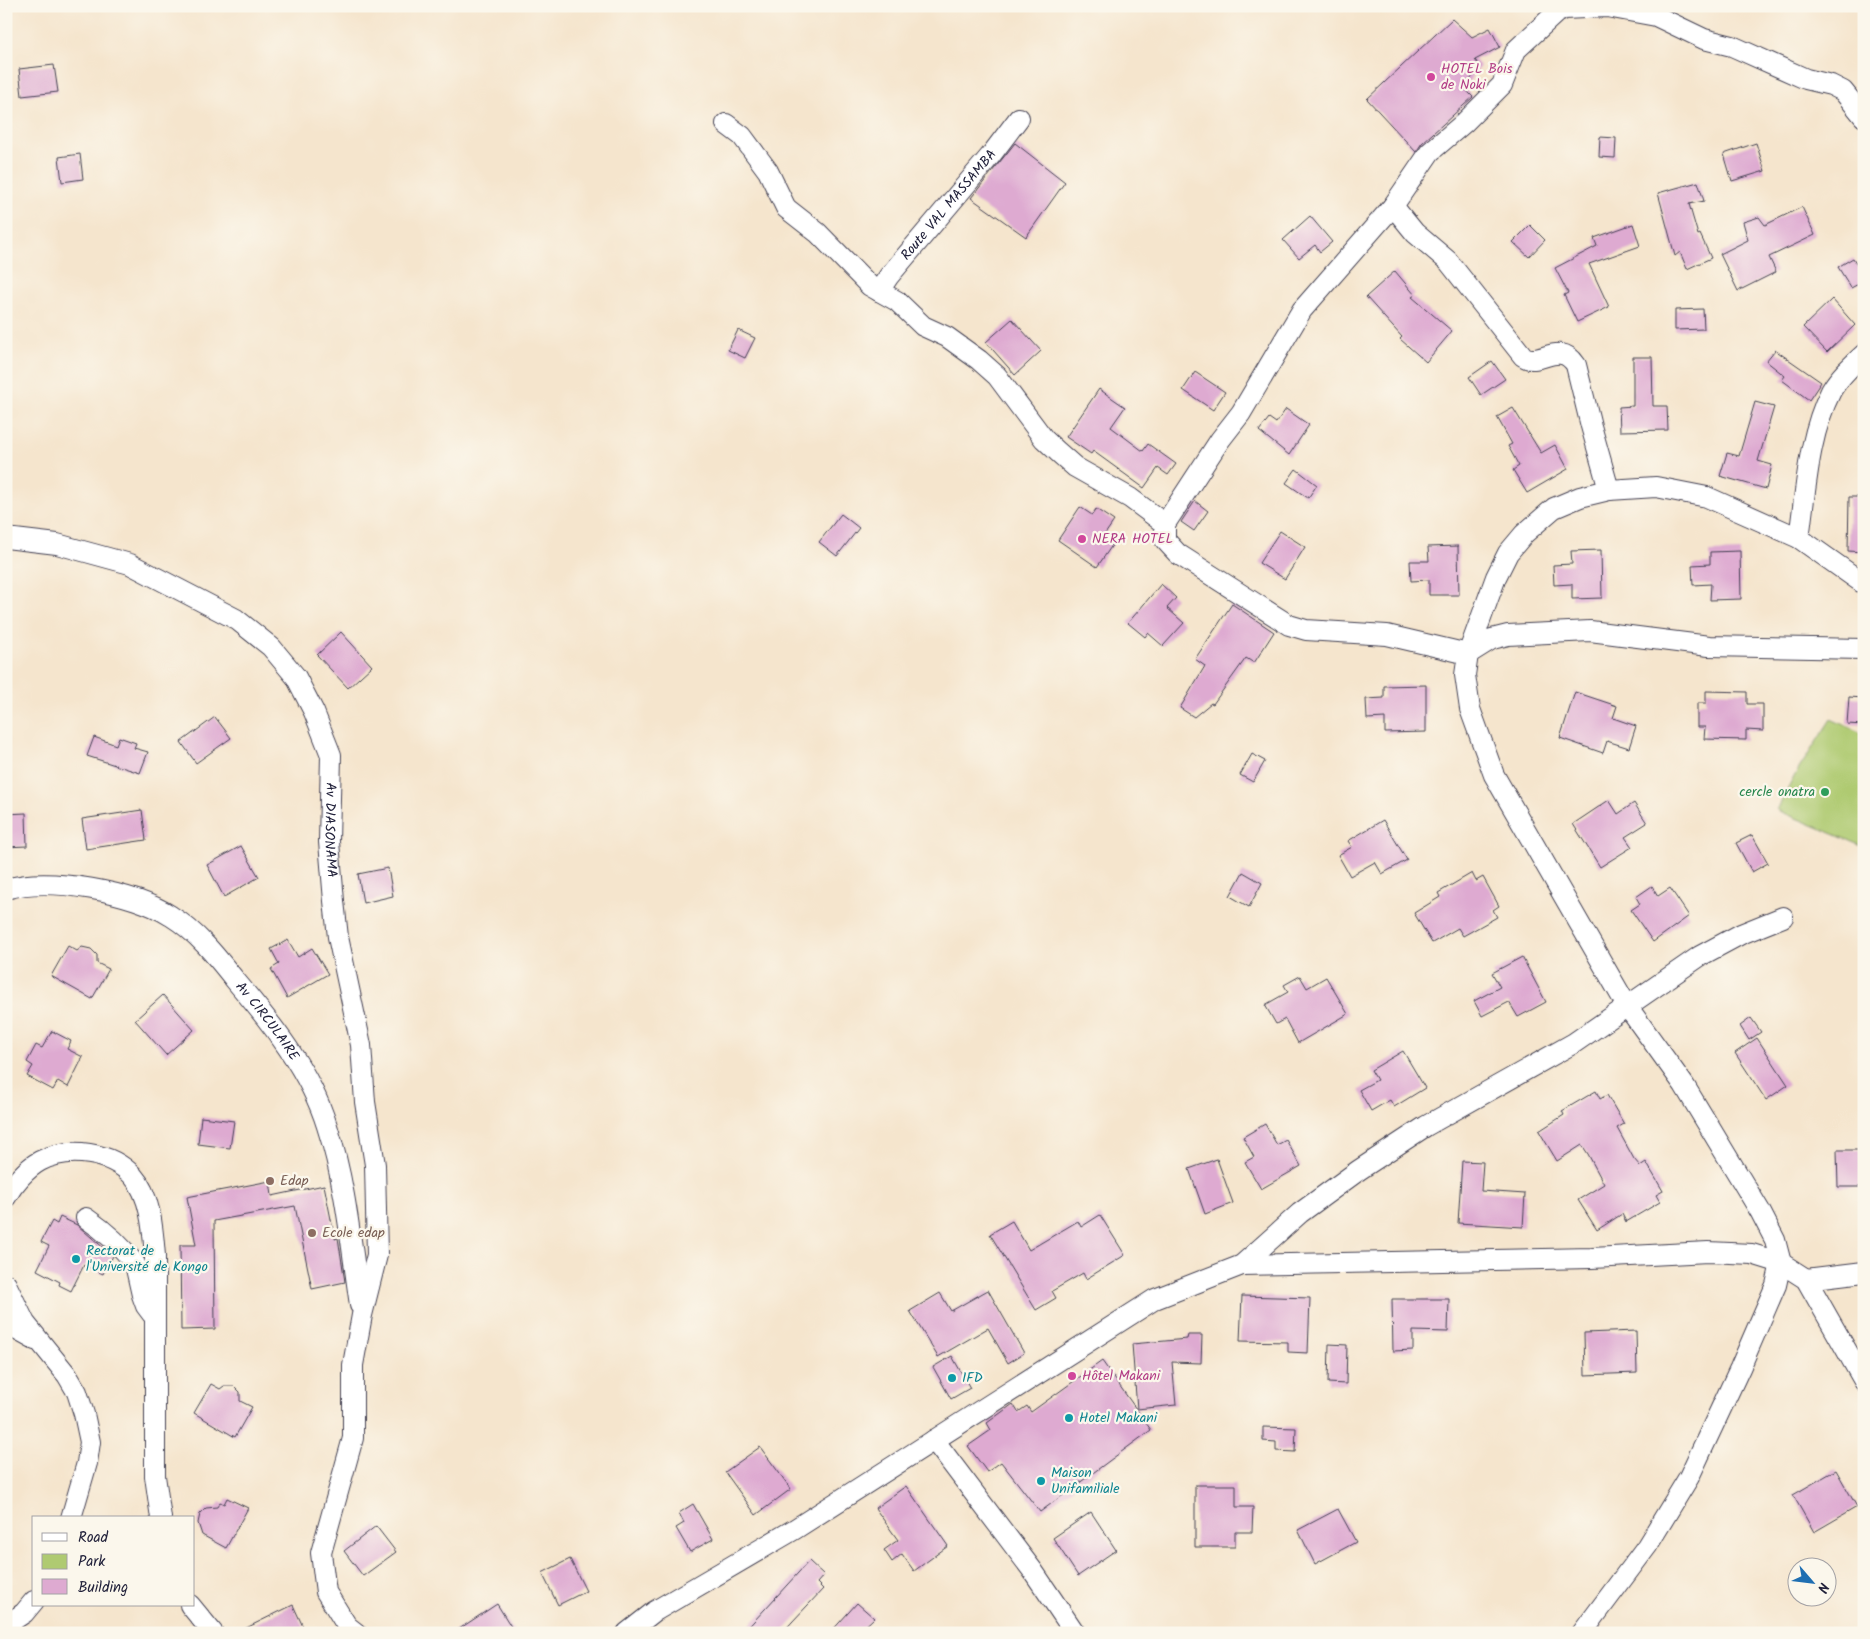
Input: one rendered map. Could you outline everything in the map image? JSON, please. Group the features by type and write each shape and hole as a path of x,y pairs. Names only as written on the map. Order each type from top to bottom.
{"street":[{"path":"1864,117 1842,90 1831,84 1806,79 1732,46 1704,39 1656,16 1607,7 1564,10 1551,17 1516,50 1502,85 1464,123 1430,152 1393,206 1302,310 1242,413 1209,456 1165,524 1165,540 1178,554 1289,625 1306,630 1387,635 1468,654 1492,639 1508,635 1525,632 1590,631 1709,646 1864,649"},
{"name":"Route VAL MASSAMBA","path":"880,292 889,276 1020,118"},
{"path":"726,124 742,136 768,171 786,208 818,233 870,286 896,301 923,326 947,337 979,360 1010,391 1044,439 1075,467 1130,498 1165,524"},
{"path":"1393,206 1415,233 1448,262 1523,356 1531,359 1552,354 1566,354 1572,358 1576,365 1609,490"},
{"path":"1376,225 1415,233"},
{"path":"1799,538 1814,434 1831,391 1848,368 1864,354"},
{"path":"1582,1633 1648,1546 1689,1477 1776,1285 1781,1263 1775,1240 1724,1150 1684,1085 1627,1006 1494,776 1470,709 1465,676 1468,654 1496,576 1508,553 1524,534 1554,508 1580,497 1609,490 1656,487 1707,498 1799,538 1864,584"},
{"name":"Av DIASONAMA","path":"6,538 56,544 110,557 130,564 199,598 236,619 270,647 296,677 314,712 331,756 329,842 334,901 338,937 361,1045 365,1102 375,1165 377,1255 362,1315 353,1365 353,1438 321,1553 326,1592 347,1626 356,1633"},
{"name":"Av CIRCULAIRE","path":"6,889 38,884 119,894 171,916 214,953 272,1024 305,1076 327,1125 341,1179 362,1315"},
{"path":"1242,1265 1300,1213 1359,1170 1426,1126 1574,1043 1700,956 1741,934 1783,917"},
{"path":"6,1197 24,1174 40,1161 62,1154 93,1153 118,1164 133,1176 142,1191 152,1222 155,1256 155,1476 161,1516"},
{"path":"86,1218 110,1234 131,1258 135,1264 146,1306 155,1318"},
{"path":"627,1633 655,1611 795,1529 1155,1299 1242,1265 1592,1258 1708,1252 1752,1254 1781,1263 1806,1278 1864,1381"},
{"path":"1806,1278 1864,1272"},
{"path":"6,1284 25,1323 77,1392 84,1414 90,1442 87,1463 72,1516"},
{"path":"6,1324 42,1344"},
{"path":"934,1440 1033,1571 1075,1633"},
{"path":"6,1625 24,1613 32,1603"},
{"path":"191,1606 213,1633"}],"green space":[{"name":"cercle onatra","path":"1831,719 1864,734 1864,847 1777,810 1795,775"}],"building":[{"name":"HOTEL Bois de Noki","path":"1452,19 1472,37 1490,28 1500,47 1475,60 1480,66 1464,88 1473,97 1422,143 1416,152 1367,99"},
{"path":"54,65 58,92 22,96 19,69"},
{"path":"1600,137 1616,138 1615,158 1599,157"},
{"path":"1015,143 1065,182 1026,237 971,198"},
{"path":"1756,143 1765,171 1732,181 1724,154"},
{"path":"80,154 83,179 62,182 59,157"},
{"path":"1698,182 1704,201 1689,204 1698,235 1700,234 1711,258 1687,269 1680,252 1675,256 1658,193"},
{"path":"1802,207 1815,235 1769,257 1776,272 1738,291 1720,254 1748,240 1743,222 1759,217 1765,225"},
{"path":"1310,216 1332,242 1320,252 1315,245 1299,258 1283,240"},
{"path":"1633,224 1640,246 1589,264 1609,307 1577,322 1564,295 1568,293 1555,268 1597,246 1594,238"},
{"path":"1530,225 1545,240 1529,257 1513,242"},
{"path":"1853,258 1864,275 1864,281 1851,288 1838,267"},
{"path":"1395,271 1415,295 1412,297 1452,331 1426,362 1400,339 1402,337 1366,297"},
{"path":"1832,299 1855,325 1827,352 1803,327"},
{"path":"1703,309 1704,329 1675,330 1675,310"},
{"path":"1012,319 1041,351 1015,375 986,342"},
{"path":"738,330 755,338 745,358 728,350"},
{"path":"1775,350 1821,382 1809,400 1782,380 1785,376 1766,361"},
{"path":"1633,357 1652,357 1653,406 1667,406 1668,430 1620,431 1619,407 1633,406"},
{"path":"1492,361 1505,379 1481,395 1469,377"},
{"path":"1195,372 1225,392 1213,410 1183,390"},
{"path":"1099,389 1125,407 1111,427 1143,451 1148,444 1176,464 1168,475 1158,468 1144,488 1093,451 1091,454 1066,437"},
{"path":"1755,402 1774,407 1758,461 1772,465 1766,489 1720,476 1727,453 1739,456"},
{"path":"1513,408 1541,453 1555,445 1568,469 1527,493 1513,470 1519,466 1508,446 1512,444 1497,417"},
{"path":"1286,409 1309,425 1289,455 1259,431 1269,418 1276,423"},
{"path":"1296,469 1317,485 1308,498 1286,483"},
{"path":"1849,497 1864,497 1864,552 1848,551"},
{"path":"1195,501 1208,511 1194,531 1181,522"},
{"name":"NERA HOTEL","path":"1080,507 1092,515 1096,509 1114,521 1103,537 1113,544 1097,567 1058,540"},
{"path":"841,514 859,528 837,556 819,542"},
{"path":"1280,531 1305,547 1285,579 1259,563"},
{"path":"1458,546 1459,595 1429,595 1429,580 1411,581 1410,561 1429,561 1428,547"},
{"path":"1601,550 1602,598 1572,599 1572,584 1554,585 1553,565 1572,564 1571,551"},
{"path":"1740,551 1741,599 1710,600 1711,584 1693,585 1692,565 1710,564 1710,552"},
{"path":"1161,584 1176,598 1167,608 1184,623 1163,646 1148,633 1145,637 1128,623"},
{"path":"1232,604 1274,632 1254,663 1246,658 1213,704 1211,703 1194,717 1180,708 1205,666 1195,659"},
{"path":"341,632 372,666 348,688 317,655"},
{"path":"1426,685 1426,732 1385,733 1385,718 1367,719 1366,699 1384,698 1384,686"},
{"path":"1706,691 1747,692 1747,704 1763,704 1763,731 1746,730 1746,740 1704,739 1705,727 1697,727 1697,703 1706,703"},
{"path":"1575,692 1617,706 1613,718 1636,726 1629,748 1607,741 1603,753 1560,738"},
{"path":"1849,697 1864,698 1864,725 1847,724"},
{"path":"215,717 231,738 196,763 181,742"},
{"path":"94,737 116,745 119,737 136,743 134,748 148,752 140,773 87,756"},
{"path":"1252,754 1265,761 1253,782 1240,775"},
{"path":"1609,800 1618,814 1634,803 1647,823 1625,837 1632,847 1600,867 1573,824"},
{"path":"142,810 146,840 86,849 82,819"},
{"path":"26,813 27,846 6,847 6,814"},
{"path":"1383,820 1407,860 1382,874 1375,862 1350,876 1338,855 1352,847 1348,841"},
{"path":"1752,835 1768,863 1752,872 1736,843"},
{"path":"241,846 259,877 224,897 207,865"},
{"path":"388,868 393,896 363,903 358,874"},
{"path":"1243,872 1262,883 1249,907 1230,896"},
{"path":"1472,873 1476,881 1483,877 1499,906 1493,910 1497,917 1463,936 1458,928 1432,943 1414,913 1440,897 1438,893"},
{"path":"1652,886 1658,896 1670,888 1689,916 1653,942 1631,910 1640,904 1636,897"},
{"path":"288,940 298,957 312,948 328,974 287,998 271,969 279,964 271,949"},
{"path":"68,946 77,951 82,947 91,949 97,955 97,963 109,969 92,999 51,976"},
{"path":"1522,957 1546,1002 1518,1017 1509,1002 1482,1016 1474,1001 1500,987 1492,973"},
{"path":"1300,976 1307,988 1326,977 1348,1014 1298,1043 1285,1019 1276,1024 1265,1005 1288,992 1284,985"},
{"path":"163,995 194,1030 166,1055 135,1020"},
{"path":"1751,1018 1761,1032 1749,1040 1740,1026"},
{"path":"52,1031 71,1041 67,1049 83,1057 68,1087 58,1081 53,1090 27,1076 33,1066 27,1062 36,1045 42,1048"},
{"path":"1757,1038 1788,1085 1766,1100 1735,1053"},
{"path":"1403,1051 1425,1088 1394,1107 1390,1100 1371,1111 1359,1090 1377,1080 1371,1070"},
{"path":"1596,1091 1600,1099 1607,1095 1624,1124 1617,1128 1634,1159 1640,1166 1646,1162 1663,1191 1656,1195 1660,1202 1626,1222 1622,1214 1597,1230 1578,1200 1604,1184 1588,1154 1582,1145 1557,1161 1539,1131 1564,1115 1562,1111"},
{"path":"201,1117 234,1121 230,1148 198,1144"},
{"path":"1265,1124 1277,1145 1286,1140 1301,1166 1261,1189 1245,1162 1254,1157 1243,1137"},
{"path":"1837,1150 1864,1150 1864,1187 1838,1187"},
{"path":"1217,1159 1233,1203 1205,1214 1189,1169"},
{"path":"1462,1161 1483,1162 1481,1191 1525,1194 1523,1227 1458,1223"},
{"path":"270,1181 272,1196 324,1185 335,1239 338,1238 345,1282 312,1289 295,1206 214,1221 215,1329 181,1330 180,1245 196,1245 187,1197"},
{"path":"1100,1215 1125,1255 1086,1279 1083,1273 1052,1291 1056,1298 1036,1310 990,1234 1012,1221 1029,1250 1078,1221 1081,1227"},
{"name":"Rectorat de l'Université de Kongo","path":"60,1217 77,1225 113,1256 103,1274 84,1265 71,1291 59,1285 60,1282 37,1270 49,1246 41,1242 52,1221 57,1224"},
{"path":"988,1290 1024,1353 1008,1363 988,1328 938,1357 910,1311 940,1293 951,1311"},
{"path":"1242,1296 1310,1298 1308,1353 1288,1352 1288,1342 1240,1341"},
{"path":"1392,1299 1449,1299 1448,1332 1413,1331 1413,1350 1393,1351"},
{"path":"1636,1331 1637,1373 1585,1375 1584,1333"},
{"path":"1188,1335 1202,1335 1201,1363 1172,1362 1176,1405 1137,1409 1132,1344 1187,1339"},
{"path":"1329,1344 1347,1345 1346,1384 1328,1383"},
{"name":"IFD","path":"952,1356 970,1388 951,1399 933,1367"},
{"name":"Hotel Makani","path":"1102,1361 1151,1430 1040,1512 1001,1462 987,1472 968,1446 991,1430 987,1423 1013,1404 1018,1412 1027,1406 1031,1412"},
{"path":"211,1384 220,1389 224,1386 234,1386 240,1392 240,1401 252,1407 235,1437 194,1413"},
{"path":"1263,1427 1296,1428 1295,1452 1276,1451 1276,1442 1263,1441"},
{"path":"760,1447 791,1489 756,1515 725,1472"},
{"path":"1836,1470 1857,1507 1814,1532 1793,1495"},
{"path":"1195,1485 1236,1485 1236,1507 1253,1507 1252,1532 1235,1532 1235,1547 1195,1547"},
{"path":"906,1486 948,1546 914,1571 902,1554 892,1562 884,1550 898,1540 875,1508"},
{"path":"227,1498 248,1508 226,1548 202,1535 198,1523 200,1514 206,1508 217,1507 220,1502 224,1504"},
{"path":"693,1504 713,1539 690,1552 676,1528 684,1523 679,1513"},
{"path":"1338,1509 1356,1542 1315,1564 1298,1530"},
{"path":"1091,1512 1116,1550 1078,1576 1053,1538"},
{"path":"376,1526 396,1552 363,1576 344,1551"},
{"path":"570,1559 586,1591 558,1605 542,1573"},
{"path":"809,1561 824,1575 817,1583 823,1589 782,1633 743,1633"},
{"path":"857,1603 874,1618 858,1633 830,1633"},
{"path":"497,1604 515,1633 453,1633"},
{"path":"293,1605 306,1633 236,1633"}],"place":[{"name":"HOTEL Bois de Noki","path":"1431,77"},
{"name":"NERA HOTEL","path":"1082,539"},
{"name":"cercle onatra","path":"1825,792"},
{"name":"Edap","path":"270,1181"},
{"name":"Ecole edap","path":"312,1233"},
{"name":"Rectorat de l'Université de Kongo","path":"76,1259"},
{"name":"Hôtel Makani","path":"1072,1376"},
{"name":"IFD","path":"952,1378"},
{"name":"Hotel Makani","path":"1069,1418"},
{"name":"Maison Unifamiliale","path":"1041,1481"}]}
